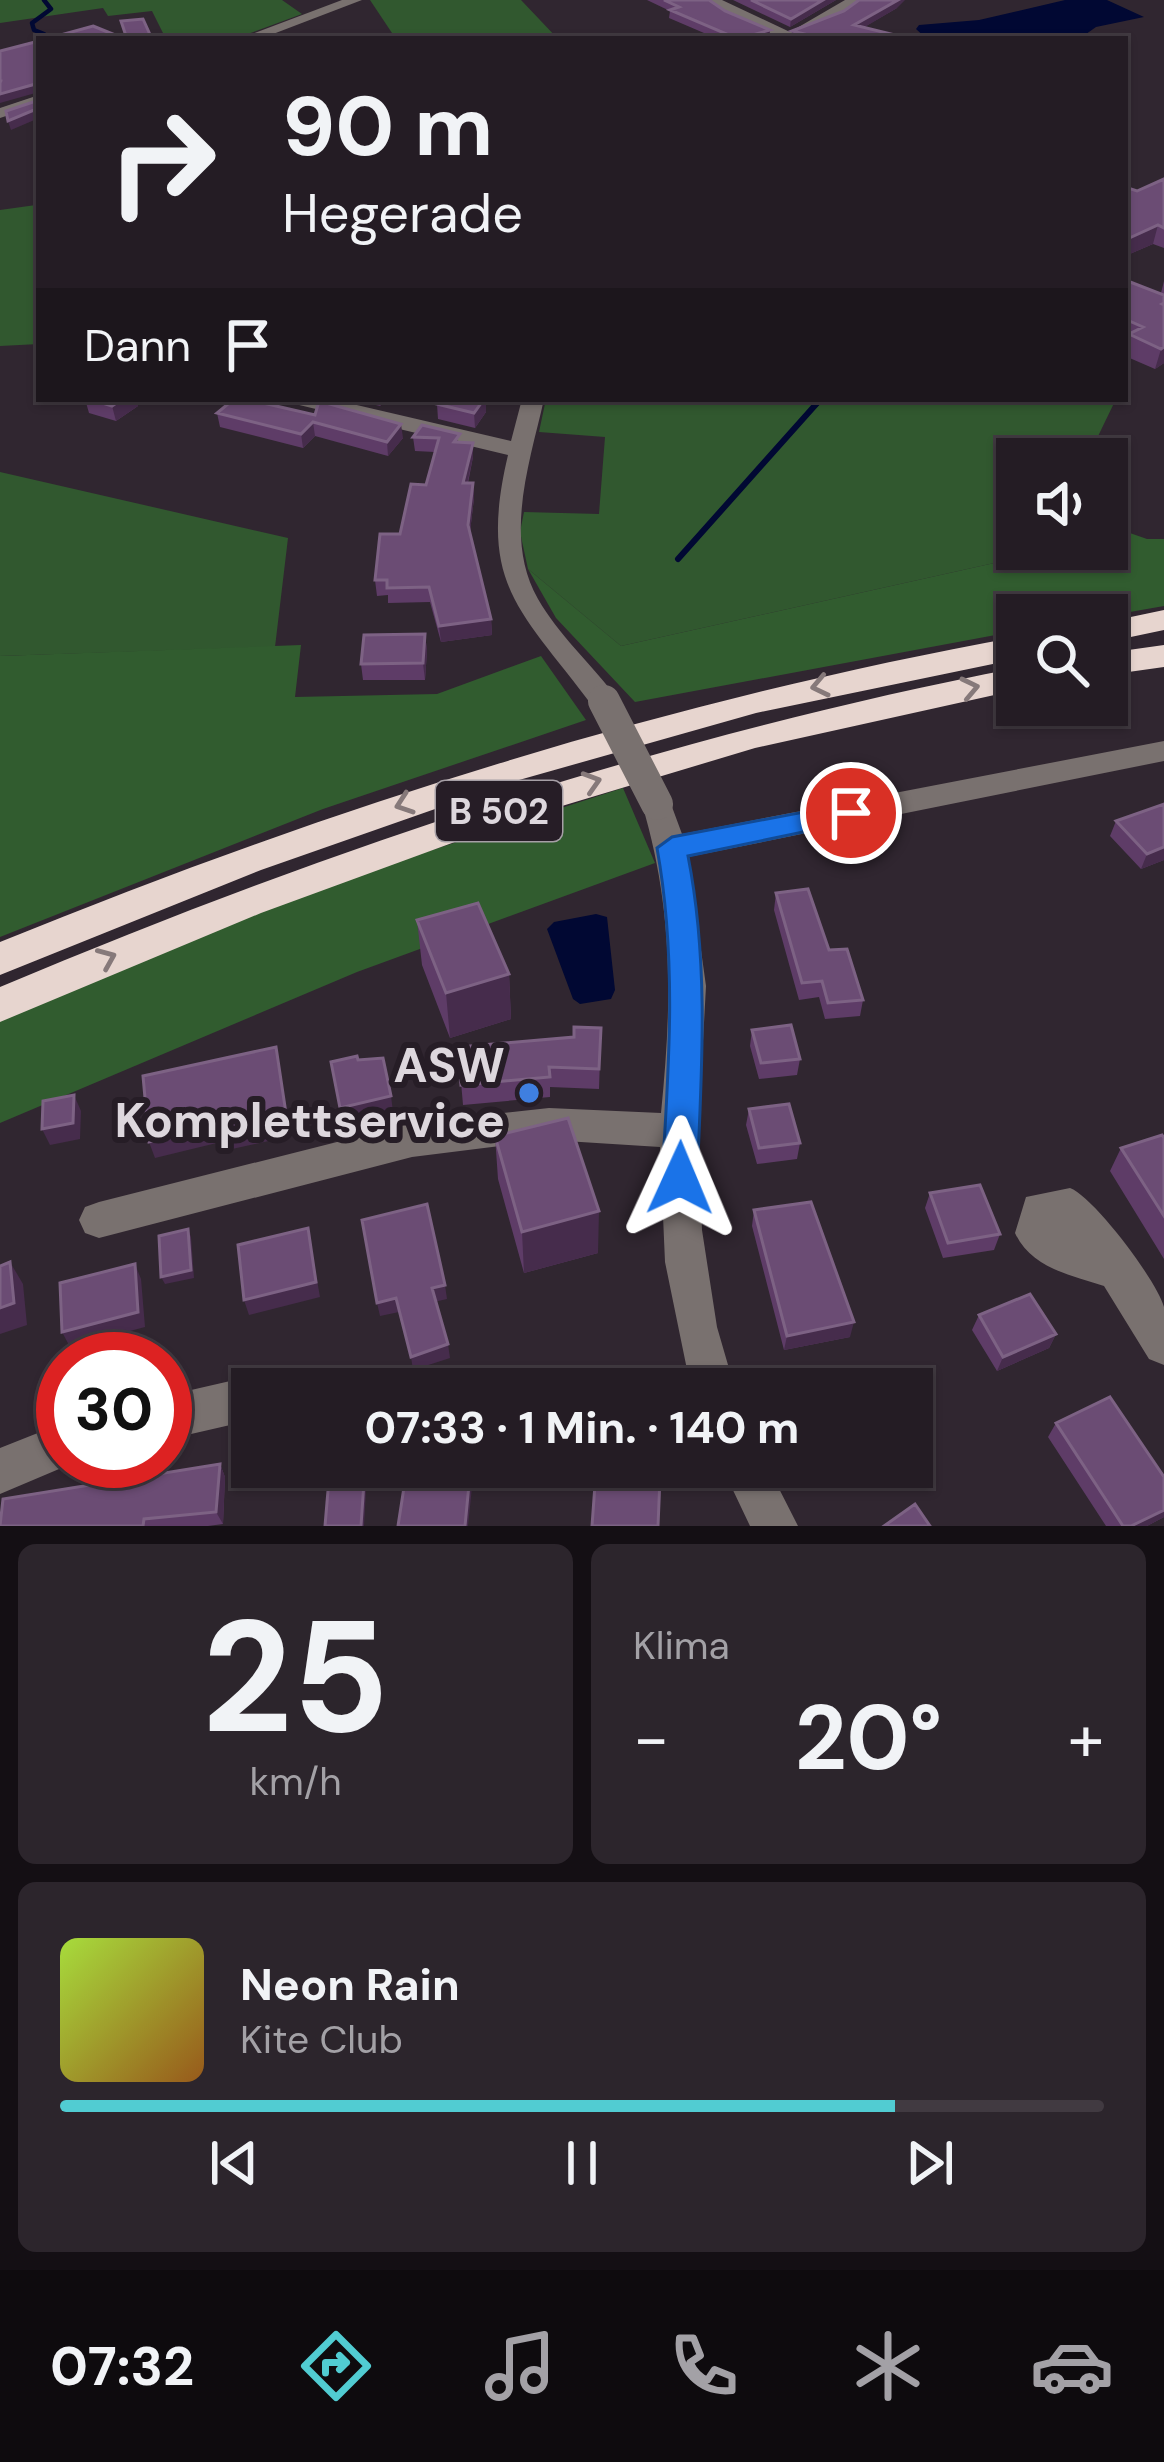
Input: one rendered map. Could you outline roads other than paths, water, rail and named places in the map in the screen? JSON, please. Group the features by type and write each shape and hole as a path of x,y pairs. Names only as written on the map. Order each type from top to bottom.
{"highway":[{"path":"1128,629 1164,623"},
{"name":"B 502","path":"0,959 316,834 552,756 803,690 996,652"},
{"path":"1128,661 1164,656"},
{"name":"B 502","path":"0,1005 202,919 500,811 730,743 996,684"}],"street":[{"path":"255,36 356,0"},
{"path":"712,0 784,36"},
{"path":"792,36 855,0"},
{"path":"0,113 36,101"},
{"path":"315,402 522,451"},
{"path":"532,402 507,539 524,598 604,701 657,804 672,848 684,914 689,1016 680,1130 680,1226 708,1368"},
{"path":"672,848 1164,751"},
{"path":"99,1220 412,1140 549,1124 680,1130"},
{"path":"1116,1270 1164,1344"},
{"path":"192,1412 231,1403"},
{"path":"0,1471 36,1456"},
{"path":"755,1488 775,1526"}],"water":[{"path":"1065,0 1107,0 1144,17 1096,27 1083,36 924,36 916,29"},
{"path":"596,914 607,917 615,990 611,999 580,1004 573,999 547,929 554,922"}],"waterway":[{"path":"44,0 51,9 32,23 34,30 44,34"},
{"path":"678,559 818,402"}],"place":[{"name":"ASW Komplettservice","path":"529,1093"}]}
